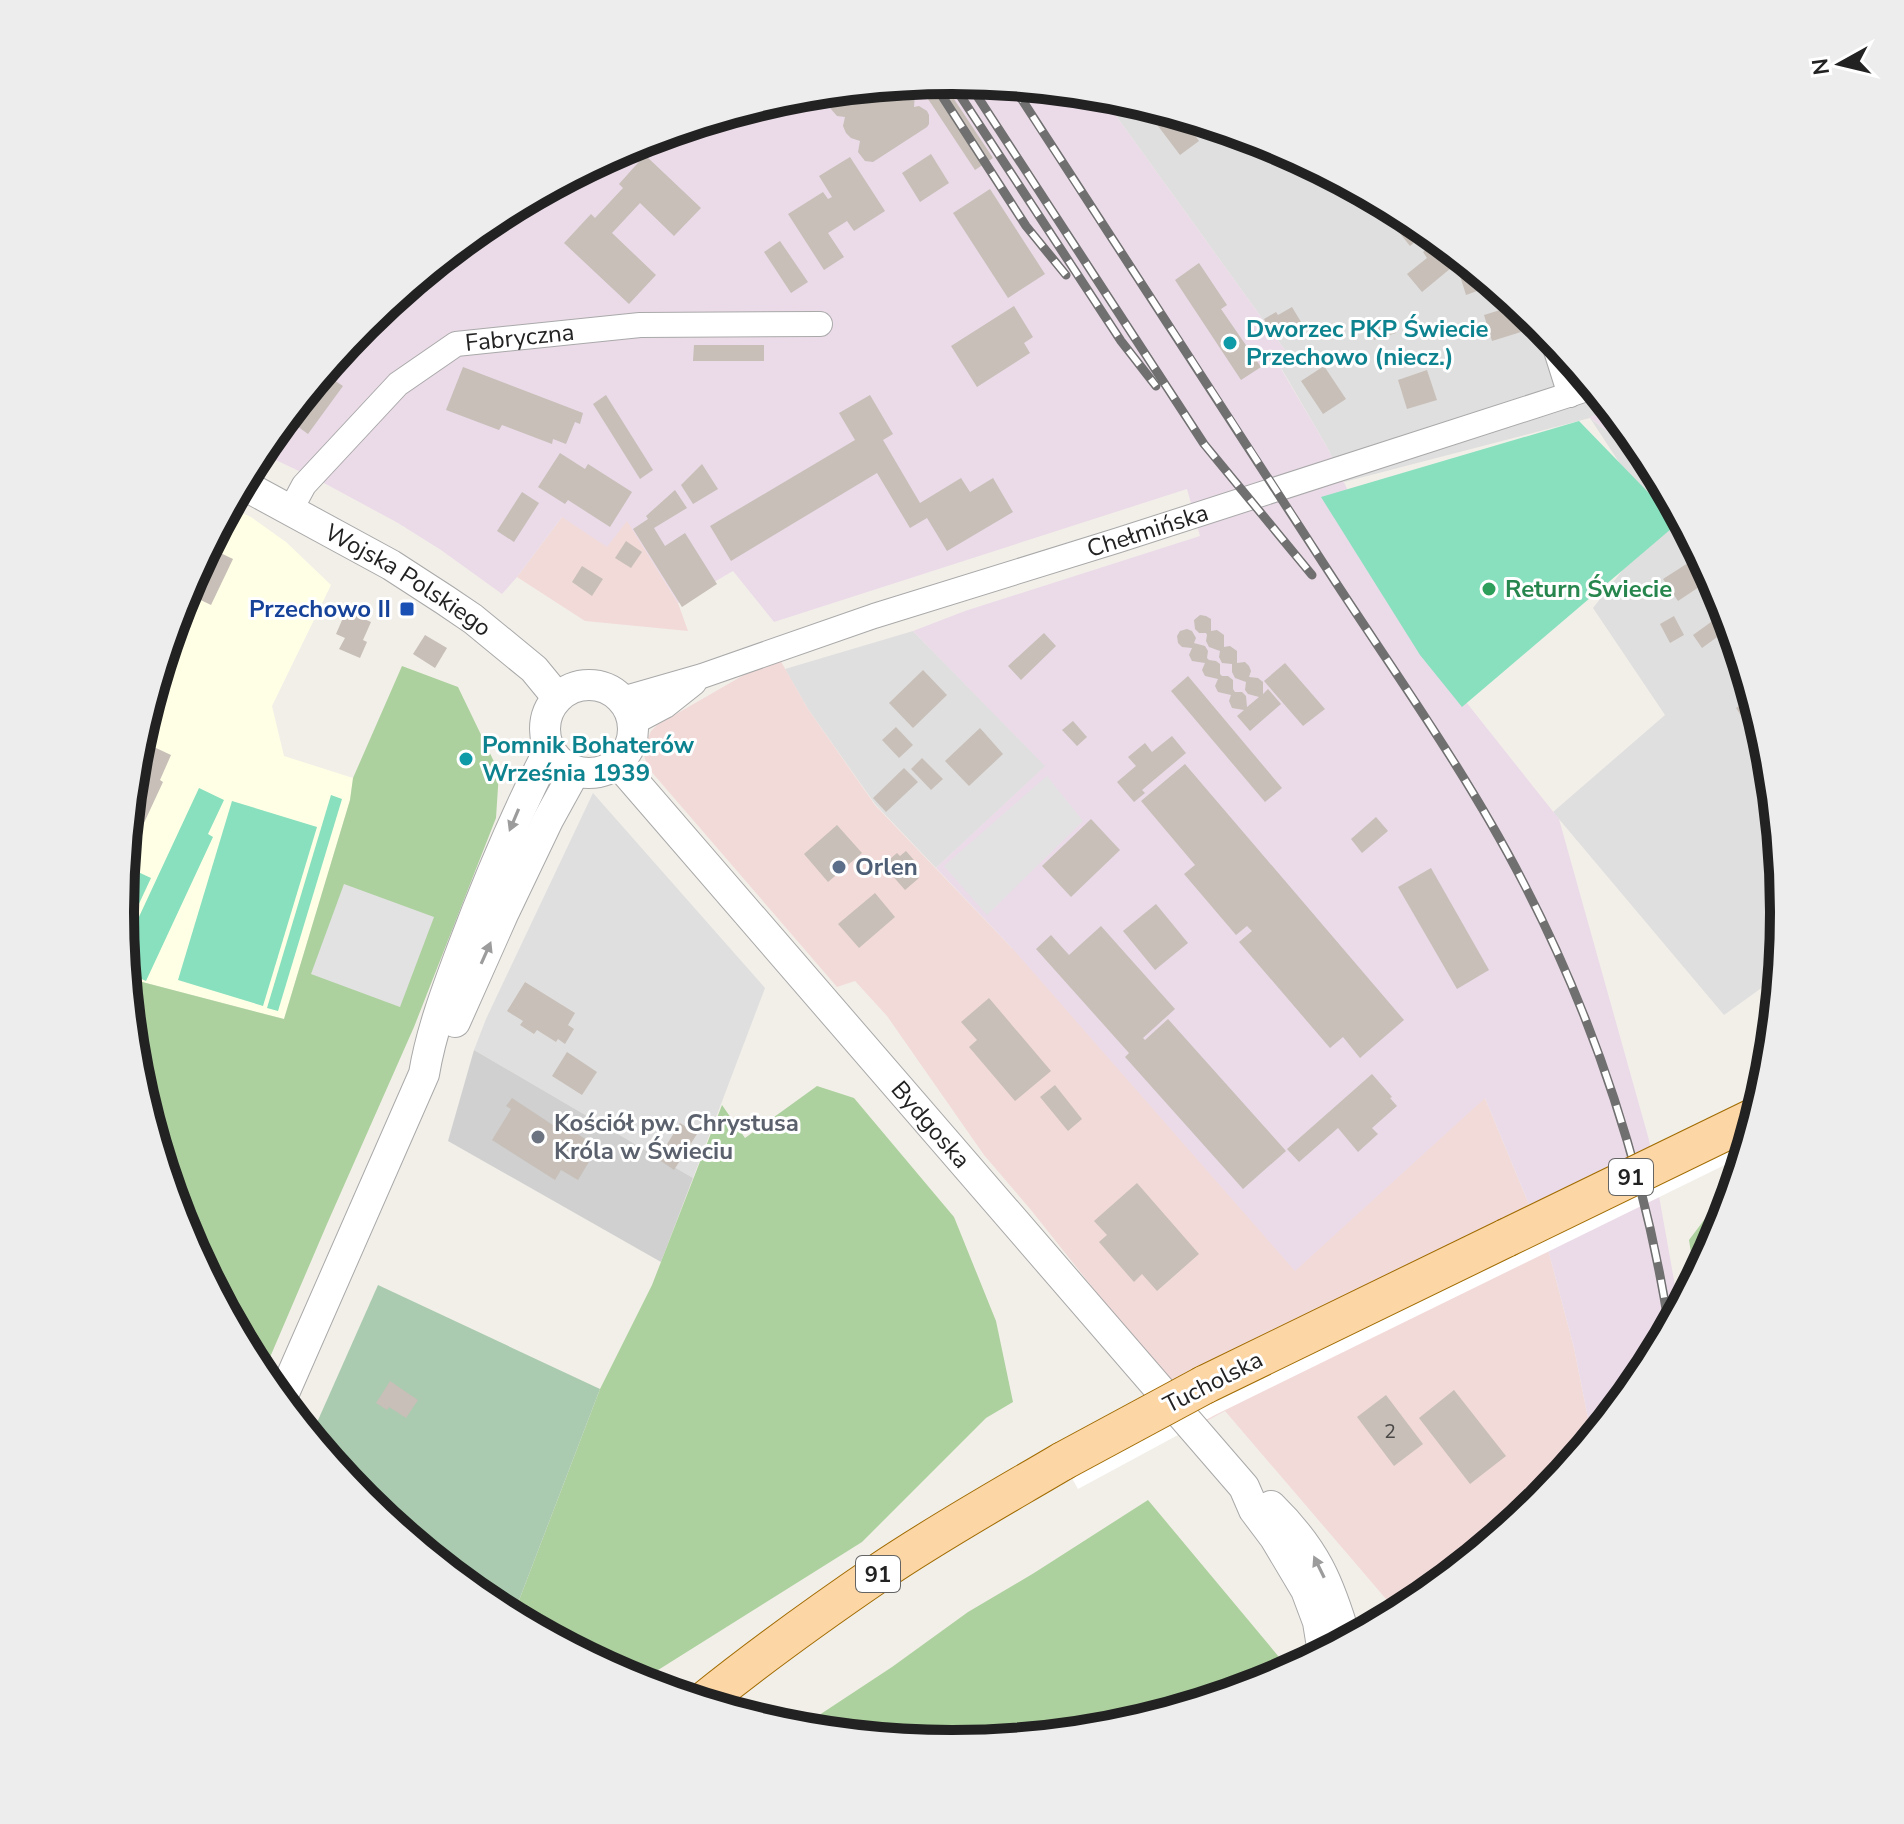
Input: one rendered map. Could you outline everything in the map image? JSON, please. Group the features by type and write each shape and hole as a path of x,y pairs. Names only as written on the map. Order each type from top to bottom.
{"main road":[{"name":"Tucholska","path":"713,1694 881,1572 1063,1461 1204,1385 1742,1123"}],"street":[{"name":"Fabryczna","path":"290,511 304,485 398,384 456,344 640,325 820,324"},
{"name":"Chełmińska","path":"628,711 665,706 702,676 874,616 1581,391"},
{"name":"Wojska Polskiego","path":"252,490 391,565 473,619 534,669 557,697"},
{"path":"597,685 610,690 628,711 632,738 627,751 618,763 605,770 591,773 575,771 560,764 549,750 544,722 557,697 569,689 597,685"},
{"path":"287,1387 424,1074 438,1015 482,896 522,803 549,750"},
{"name":"Bydgoska","path":"618,763 1244,1487 1254,1510 1306,1590 1318,1622 1321,1642"},
{"path":"424,1074 444,1050 504,912 575,771"},
{"name":"Bydgoska","path":"1244,1487 1263,1497 1290,1524 1314,1556 1333,1597 1343,1630"}],"shaded area":[{"path":"952,94 1059,101 1112,110 1287,353 1277,362 1327,447 1424,649 1559,819 1649,1140 1676,1292 1632,1366 1589,1424 1574,1348 1549,1253 1485,1098 1295,1271 1012,948 936,868 1045,766 913,631 965,611 1200,536 1187,489 774,622 733,571 678,603 627,521 607,547 562,517 502,594 398,523 272,458 337,373 413,297 454,263 498,232 590,178 689,137 792,110 845,101"},
{"path":"1112,110 1215,137 1314,178 1361,204 1450,263 1491,297 1567,373 1601,414 1344,482 1277,361 1287,353"},
{"path":"1600,413 1632,458 1612,435 1589,417"},
{"path":"1590,418 1612,435 1632,458 1686,550 1727,649 1754,752 1768,859 1770,912 1766,985 1724,1015 1553,812 1665,715 1593,608 1659,523"},
{"path":"239,512 286,542 331,585 272,706 284,756 353,778 350,800 284,1019 137,981 136,965 136,859 150,752 177,649 218,550"},
{"path":"562,517 627,520 678,603 688,631 585,621 517,577"},
{"path":"913,631 1046,766 936,868 875,804 808,709 785,669"},
{"path":"779,658 808,709 875,805 1012,948 1485,1098 1549,1253 1574,1348 1589,1424 1530,1490 1450,1561 1389,1603 1225,1411 1201,1424 984,1155 887,1016 855,981 837,987 649,769 644,756 645,745 657,725"},
{"path":"1047,776 1083,821 987,915 944,866"},
{"path":"593,793 765,988 693,1178 474,1050"},
{"path":"344,884 434,917 400,1007 311,974"},
{"path":"474,1050 693,1178 661,1262 448,1141"},
{"path":"378,1285 600,1389 518,1604 454,1561 413,1527 374,1490 316,1425"}],"green space":[{"name":"Return Świecie","path":"1579,421 1662,506 1673,527 1462,707 1420,655 1321,497"},
{"path":"402,666 458,687 499,772 496,818 414,1027 269,1361 218,1274 177,1175 150,1072 137,981 284,1019 350,800 353,778"},
{"path":"199,788 224,800 208,834 213,837 146,981 137,977 135,926"},
{"path":"331,795 342,799 278,1011 267,1008"},
{"path":"232,801 317,827 263,1006 178,980"},
{"path":"136,871 151,878 134,914"},
{"path":"817,1086 854,1098 954,1217 996,1321 1013,1402 986,1418 862,1542 653,1673 590,1646 518,1604 600,1389 652,1285 722,1105 745,1138"},
{"path":"1716,1204 1692,1260 1689,1240"},
{"path":"1148,1500 1282,1660 1215,1687 1164,1702 1059,1723 952,1730 899,1728 815,1718 968,1612"}],"pier":[{"path":"1747,1104 1731,1162 1215,1415 1078,1489 1054,1446"}],"building":[{"path":"951,94 993,158 975,170 928,99 935,95"},
{"path":"915,95 914,107 919,106 927,111 929,124 873,162 865,161 858,152 860,141 846,133 843,126 845,117 837,116 830,108 830,103 845,101"},
{"path":"1155,122 1191,130 1199,141 1180,155"},
{"path":"931,154 949,183 920,202 902,173"},
{"path":"645,155 701,208 674,236 640,203 612,233 656,275 629,304 564,243 591,214 595,218 623,188 619,184"},
{"path":"850,157 885,211 854,231 847,221 828,233 844,257 824,270 788,214 823,192 828,199 832,197 819,176"},
{"path":"990,189 1045,274 1008,298 953,213"},
{"path":"1401,229 1417,240 1410,246 1398,231"},
{"path":"780,241 808,282 791,293 764,252"},
{"path":"1428,248 1451,268 1422,292 1407,274 1427,258 1423,252"},
{"name":"Dworzec PKP Świecie Przechowo (niecz.)","path":"1199,263 1227,305 1221,309 1261,367 1241,380 1175,280"},
{"path":"1464,275 1482,289 1466,295 1460,276"},
{"path":"1014,306 1033,337 1024,343 1030,353 977,387 951,346"},
{"path":"1292,307 1301,322 1274,338 1264,319"},
{"path":"1504,309 1518,323 1521,332 1492,341 1484,315"},
{"path":"1391,318 1396,333 1374,340 1369,325"},
{"path":"694,345 764,345 764,361 693,361"},
{"path":"1324,366 1346,399 1323,414 1301,381"},
{"path":"463,367 583,413 580,424 575,422 566,444 553,439 552,444 502,425 499,430 446,410"},
{"path":"1427,370 1437,400 1407,409 1398,380"},
{"path":"332,379 343,386 308,434 295,425"},
{"path":"606,395 653,470 640,479 593,404"},
{"path":"870,395 893,434 883,440 920,503 961,478 970,492 993,478 1013,512 947,551 927,518 910,528 877,473 731,561 710,526 855,440 839,413"},
{"path":"560,453 585,469 588,464 632,492 610,527 568,500 565,504 538,487"},
{"path":"702,464 718,489 693,504 681,485"},
{"path":"675,490 687,508 654,528 665,546 685,533 717,584 682,607 633,529 648,519 646,516"},
{"path":"522,492 539,503 514,542 497,531"},
{"path":"626,541 642,552 631,568 615,558"},
{"path":"217,551 233,559 211,605 196,598"},
{"path":"1688,563 1702,585 1678,601 1663,579"},
{"path":"582,566 603,579 592,596 572,582"},
{"path":"346,611 371,622 360,658 339,649 345,638 336,634"},
{"path":"1200,615 1211,619 1211,631 1217,630 1224,635 1224,647 1230,646 1237,651 1237,663 1245,662 1249,666 1249,677 1263,682 1263,694 1268,689 1281,704 1250,731 1237,716 1244,710 1232,708 1229,701 1231,695 1218,692 1215,686 1218,679 1205,676 1202,670 1205,663 1192,661 1189,655 1192,648 1182,647 1178,643 1180,631 1192,631 1196,638 1194,643 1205,646 1207,658 1220,664 1220,674 1233,680 1235,692 1246,696 1247,707 1259,697 1248,694 1246,682 1235,678 1232,664 1222,663 1220,651 1209,647 1206,633 1195,629 1194,620"},
{"path":"1674,616 1684,635 1670,643 1660,624"},
{"path":"1716,619 1721,634 1702,648 1693,635"},
{"path":"1044,633 1056,646 1021,680 1008,666"},
{"path":"425,635 447,648 435,668 413,654"},
{"path":"1285,663 1325,709 1303,726 1264,681"},
{"path":"923,670 947,695 913,728 889,703"},
{"path":"1188,676 1282,788 1265,802 1171,691"},
{"path":"1743,704 1748,726 1736,708"},
{"path":"1073,721 1087,737 1077,746 1062,730"},
{"path":"896,727 913,745 899,758 882,740"},
{"path":"980,728 1003,754 969,786 945,761"},
{"path":"1172,736 1186,753 1142,790 1145,793 1134,802 1117,782 1136,766 1128,757 1145,743 1152,752"},
{"path":"151,746 171,755 160,780 163,782 138,835"},
{"path":"922,758 943,779 931,790 911,769"},
{"path":"1185,764 1404,1020 1360,1058 1343,1037 1330,1048 1239,942 1252,931 1247,926 1236,935 1184,874 1195,865 1141,801"},
{"path":"904,768 918,782 886,812 873,798"},
{"path":"1376,817 1388,831 1362,853 1351,839"},
{"path":"1091,819 1120,850 1071,897 1042,866"},
{"path":"837,825 862,853 828,882 804,854"},
{"path":"906,851 920,867 914,872 919,878 905,890 883,865 897,853 900,856"},
{"path":"1431,868 1489,970 1457,989 1398,887"},
{"path":"875,893 895,917 859,948 838,924"},
{"path":"1156,904 1188,943 1155,970 1123,931"},
{"path":"1101,926 1175,1009 1143,1038 1145,1040 1168,1019 1286,1151 1243,1189 1125,1057 1129,1053 1036,949 1051,935 1069,955"},
{"path":"525,982 575,1013 568,1025 574,1029 565,1044 537,1030 534,1034 520,1025 523,1021 507,1011"},
{"path":"989,998 1051,1071 1015,1101 969,1047 977,1040 961,1022"},
{"path":"567,1052 597,1072 582,1095 552,1076"},
{"path":"1372,1074 1397,1106 1372,1128 1378,1134 1358,1152 1338,1128 1299,1162 1287,1149"},
{"path":"1055,1085 1082,1119 1068,1131 1040,1097"},
{"name":"Kościół pw. Chrystusa Króla w Świeciu","path":"512,1098 565,1133 568,1128 598,1147 578,1180 561,1170 555,1180 492,1140 511,1109 506,1106"},
{"path":"680,1123 697,1134 674,1170 658,1159"},
{"path":"1137,1183 1199,1254 1157,1291 1142,1274 1134,1282 1099,1242 1107,1235 1094,1221"},
{"path":"390,1381 418,1400 406,1418 376,1403"},
{"path":"1454,1390 1506,1456 1470,1484 1419,1418"},
{"path":"1386,1395 1423,1444 1394,1466 1357,1417"}],"railway":[{"path":"941,94 1026,226 1066,275"},
{"path":"959,94 1121,341 1156,386"},
{"path":"976,95 1204,444 1312,575"},
{"path":"1020,97 1429,723 1523,882 1573,988 1614,1098 1646,1212 1666,1310"}],"place":[{"name":"Dworzec PKP Świecie Przechowo (niecz.)","path":"1230,343"},
{"name":"Return Świecie","path":"1489,589"},
{"name":"Przechowo II","path":"407,609"},
{"name":"Pomnik Bohaterów Września 1939","path":"466,759"},
{"name":"Orlen","path":"839,867"},
{"name":"Kościół pw. Chrystusa Króla w Świeciu","path":"538,1137"}]}
